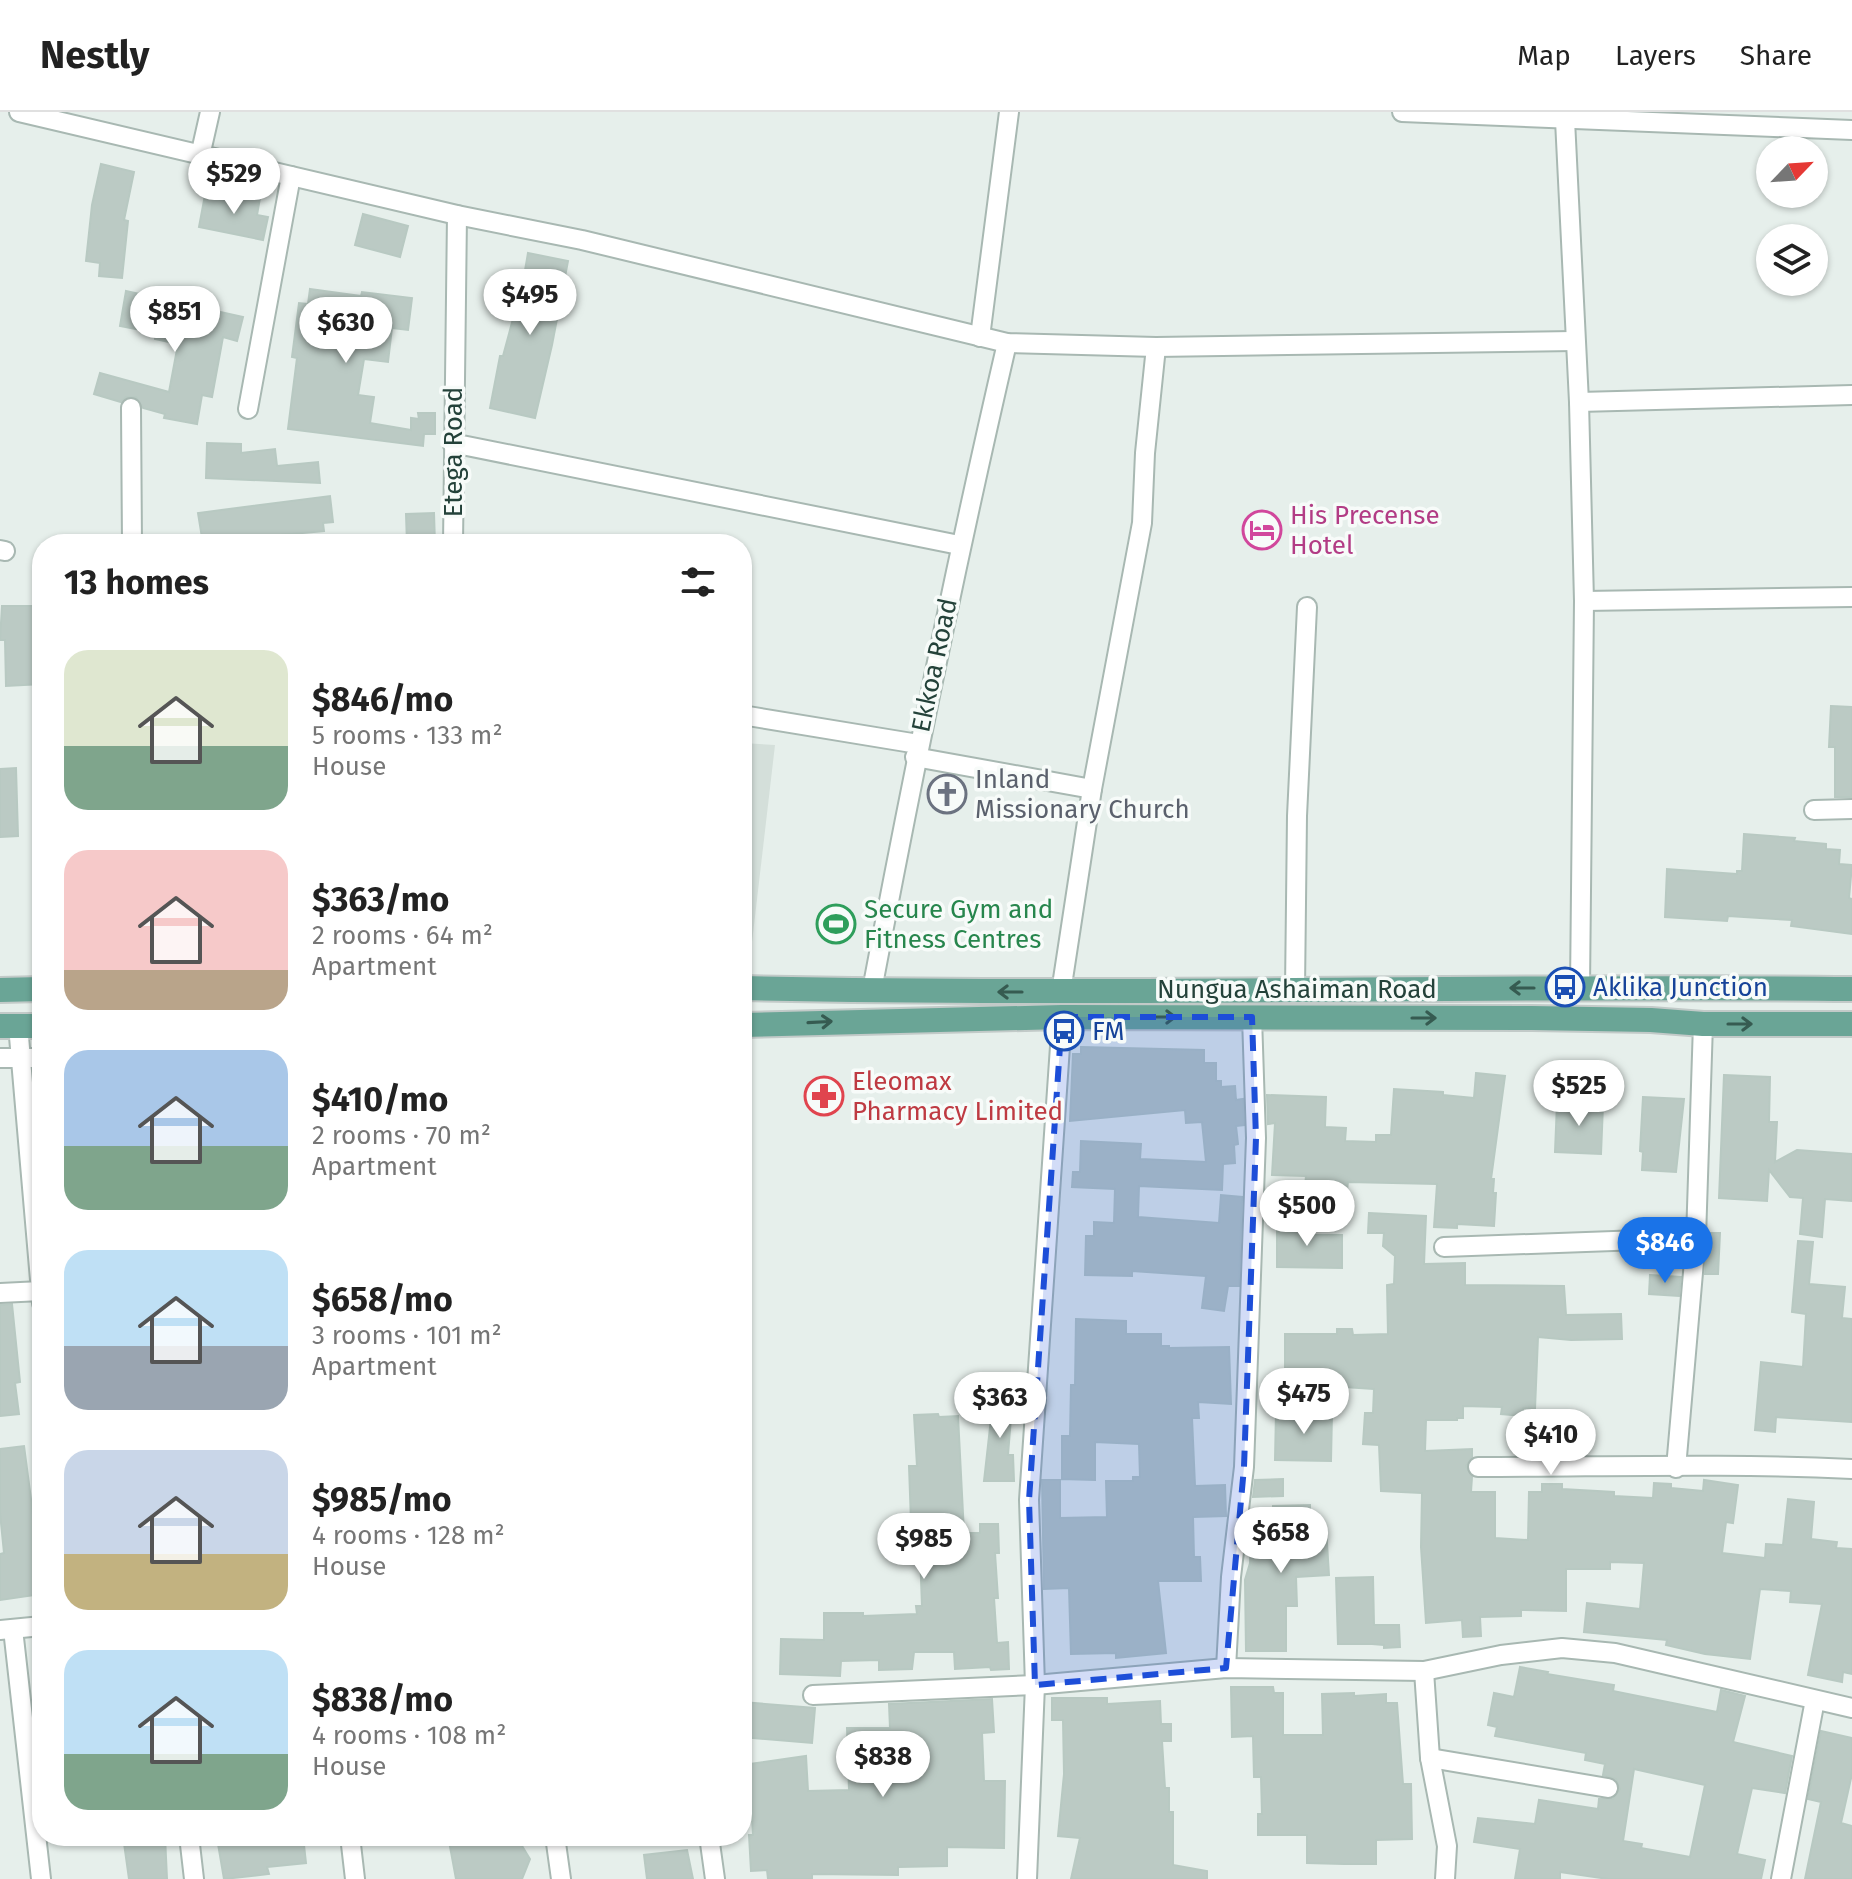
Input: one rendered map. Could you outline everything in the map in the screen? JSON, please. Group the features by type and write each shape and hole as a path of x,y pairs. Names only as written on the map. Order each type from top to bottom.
{"main road":[{"name":"Nungua Ashaiman Road","path":"752,988 1061,992 1852,989"},
{"path":"0,990 32,989"},
{"name":"Nungua Ashaiman Road","path":"752,1025 1062,1017 1532,1018 1703,1024 1852,1024"}],"street":[{"path":"19,112 457,215 582,240 1007,343 1156,347 1574,341"},
{"path":"200,156 210,112"},
{"path":"980,337 1009,112"},
{"path":"1402,112 1852,130"},
{"path":"1565,120 1579,402 1584,601 1580,988"},
{"path":"248,409 291,176"},
{"name":"Etega Road","path":"453,534 457,215"},
{"name":"Ekkoa Road","path":"872,990 959,545 1007,343"},
{"path":"1061,992 1092,789 1142,523 1145,453 1156,347"},
{"path":"1579,402 1852,395"},
{"path":"131,408 132,534"},
{"path":"452,443 959,545"},
{"path":"1584,601 1852,597"},
{"path":"1295,989 1297,816 1307,607"},
{"path":"752,717 1092,789"},
{"path":"1814,810 1852,809"},
{"path":"1027,1879 1035,1685 1029,1500 1062,1017"},
{"path":"1226,1668 1231,1577 1245,1438 1256,1138 1252,1017"},
{"path":"1676,1468 1696,1238 1703,1024"},
{"path":"20,1026 32,1189"},
{"path":"0,1058 32,1058"},
{"path":"1444,1247 1696,1238"},
{"path":"0,1293 32,1296"},
{"path":"1478,1467 1676,1468 1750,1464 1852,1469"},
{"path":"32,1627 7,1630 32,1813"},
{"path":"813,1695 1035,1685 1226,1668 1424,1671 1501,1655 1562,1648 1615,1653 1852,1708"},
{"path":"1424,1671 1430,1758 1447,1846 1445,1879"},
{"path":"1781,1879 1815,1700"},
{"path":"1430,1758 1608,1788"},
{"path":"36,1846 41,1879"},
{"path":"190,1846 194,1879"},
{"path":"351,1846 355,1879"},
{"path":"556,1846 561,1879"},
{"path":"710,1846 715,1879"}],"highlighted area":[{"path":"1062,1017 1252,1017 1256,1138 1244,1467 1226,1668 1035,1685 1029,1500"}],"shaded area":[{"path":"752,744 775,745 752,942"}],"building":[{"path":"101,164 134,172 124,220 128,221 122,278 99,276 100,263 86,261 92,205"},
{"path":"237,193 260,198 257,215 268,217 263,240 199,227 205,195 235,201"},
{"path":"363,214 408,226 400,257 355,245"},
{"path":"528,253 568,261 535,418 490,408 500,356 503,356 517,304 513,303 517,281 523,282"},
{"path":"310,289 361,296 362,292 412,298 408,330 392,328 388,362 364,359 358,395 374,397 370,423 411,430 411,418 419,419 418,413 435,413 435,434 424,434 423,446 288,429 297,358 292,357 299,303 308,304"},
{"path":"126,291 243,317 237,341 223,337 212,397 202,395 197,424 164,418 165,414 143,408 136,397 126,397 121,402 94,394 100,373 169,392 178,344 155,339 156,333 120,326"},
{"path":"207,443 241,444 241,453 275,449 277,466 318,462 320,483 206,478"},
{"path":"330,496 333,522 323,523 324,531 201,534 198,513"},
{"path":"434,513 435,534 407,534 406,514"},
{"path":"2,606 32,606 32,685 6,686 5,640 0,640"},
{"path":"1831,706 1852,707 1852,797 1835,797 1835,747 1829,747"},
{"path":"16,768 18,836 0,837 0,769"},
{"path":"1744,834 1795,838 1794,841 1826,844 1826,849 1840,850 1839,864 1852,865 1849,898 1852,899 1852,934 1791,926 1792,920 1728,916 1727,921 1665,917 1667,869 1737,874 1737,871 1742,871"},
{"path":"1081,1047 1204,1050 1204,1063 1216,1063 1216,1081 1221,1081 1221,1087 1235,1086 1236,1100 1243,1099 1244,1125 1236,1126 1238,1144 1234,1145 1235,1163 1223,1164 1222,1190 1139,1186 1138,1217 1219,1223 1221,1195 1242,1197 1239,1286 1228,1286 1224,1311 1202,1308 1206,1276 1132,1271 1132,1276 1085,1275 1086,1236 1094,1236 1094,1222 1114,1223 1115,1189 1072,1187 1073,1172 1080,1172 1081,1141 1141,1144 1140,1159 1206,1162 1202,1122 1186,1123 1185,1110 1070,1121 1073,1054 1081,1054"},
{"path":"1476,1073 1505,1076 1491,1179 1494,1179 1493,1193 1496,1193 1494,1226 1457,1224 1457,1228 1434,1227 1437,1184 1348,1182 1346,1199 1304,1196 1306,1176 1272,1175 1275,1123 1268,1124 1267,1095 1326,1097 1325,1127 1346,1128 1345,1141 1376,1142 1376,1135 1391,1135 1394,1089 1443,1092 1443,1095 1474,1098"},
{"path":"1724,1075 1770,1077 1769,1122 1777,1122 1775,1162 1797,1150 1852,1154 1852,1201 1825,1199 1822,1237 1800,1234 1803,1198 1790,1197 1769,1170 1767,1201 1719,1198"},
{"path":"1643,1097 1684,1099 1676,1172 1642,1170"},
{"path":"1557,1103 1603,1105 1601,1154 1555,1152"},
{"path":"1369,1213 1426,1216 1424,1264 1465,1263 1465,1285 1564,1286 1566,1315 1621,1314 1622,1339 1538,1337 1535,1409 1523,1408 1523,1416 1501,1414 1502,1407 1463,1406 1463,1418 1426,1420 1425,1451 1472,1449 1472,1457 1466,1466 1472,1477 1471,1492 1495,1492 1495,1538 1528,1540 1529,1492 1542,1492 1542,1484 1562,1484 1562,1489 1614,1492 1614,1496 1653,1498 1654,1483 1703,1491 1704,1480 1738,1485 1733,1523 1726,1522 1722,1553 1765,1558 1766,1544 1783,1545 1788,1499 1814,1502 1811,1539 1837,1542 1836,1548 1852,1549 1852,1674 1843,1672 1842,1682 1808,1675 1822,1604 1790,1602 1791,1591 1760,1589 1750,1659 1705,1654 1666,1645 1667,1640 1584,1632 1587,1603 1640,1609 1644,1563 1610,1562 1610,1569 1566,1569 1566,1611 1521,1610 1521,1616 1480,1617 1481,1636 1463,1637 1462,1620 1426,1623 1421,1547 1422,1493 1381,1491 1379,1445 1363,1444 1365,1413 1373,1413 1374,1389 1285,1383 1285,1334 1337,1334 1337,1329 1352,1329 1353,1335 1388,1334 1387,1285 1394,1284 1395,1256 1383,1246 1384,1233 1368,1233"},
{"path":"1277,1224 1312,1228 1313,1235 1342,1235 1342,1268 1277,1267"},
{"path":"1708,1233 1720,1233 1718,1274 1705,1274"},
{"path":"1798,1241 1813,1242 1809,1284 1845,1287 1842,1318 1852,1319 1852,1422 1776,1417 1775,1432 1755,1430 1761,1362 1803,1367 1806,1314 1792,1312"},
{"path":"1650,1275 1681,1277 1679,1296 1649,1294"},
{"path":"12,1304 20,1382 15,1383 19,1414 0,1416 0,1305"},
{"path":"1076,1319 1126,1321 1126,1334 1161,1334 1161,1346 1169,1348 1229,1347 1231,1404 1198,1402 1199,1418 1192,1418 1195,1486 1225,1485 1226,1516 1193,1517 1194,1557 1200,1557 1201,1581 1158,1581 1166,1653 1116,1658 1116,1653 1071,1654 1069,1588 1044,1589 1042,1480 1060,1480 1060,1518 1107,1517 1106,1481 1133,1481 1133,1477 1140,1477 1139,1444 1095,1442 1095,1480 1062,1479 1062,1436 1070,1436 1071,1385 1075,1385"},
{"path":"994,1392 1013,1393 1008,1455 1013,1455 1014,1481 984,1481"},
{"path":"1276,1412 1332,1413 1331,1461 1275,1460"},
{"path":"938,1414 939,1417 958,1416 964,1533 980,1533 980,1524 998,1524 999,1553 995,1553 998,1598 994,1598 997,1643 1008,1642 1009,1669 955,1669 954,1652 914,1652 912,1669 879,1670 879,1660 841,1661 840,1676 780,1674 781,1639 824,1640 824,1613 863,1613 863,1616 917,1614 916,1606 922,1606 917,1521 911,1522 909,1466 917,1466 914,1415"},
{"path":"24,1446 32,1507 32,1595 0,1600 0,1554 4,1553 0,1513 0,1449"},
{"path":"1283,1479 1283,1496 1253,1497 1255,1480"},
{"path":"1310,1505 1310,1527 1326,1527 1329,1575 1296,1577 1297,1606 1286,1606 1286,1651 1246,1651 1245,1580 1250,1563 1251,1536 1275,1536 1273,1506"},
{"path":"1373,1577 1374,1625 1399,1625 1400,1647 1338,1644 1336,1578"},
{"path":"1520,1667 1614,1685 1613,1691 1717,1712 1721,1690 1745,1696 1733,1742 1792,1756 1785,1793 1752,1788 1737,1854 1765,1860 1761,1879 1608,1879 1560,1872 1560,1879 1515,1879 1520,1849 1474,1842 1478,1818 1535,1824 1539,1800 1598,1809 1599,1799 1613,1799 1620,1789 1616,1779 1603,1775 1605,1764 1585,1760 1586,1753 1495,1736 1497,1727 1488,1725 1494,1693 1514,1697","holes":["1634,1769 1705,1785 1690,1857 1641,1848 1642,1844 1623,1841"]},
{"path":"1231,1687 1273,1687 1274,1693 1283,1693 1283,1735 1323,1735 1322,1694 1386,1694 1386,1703 1397,1703 1403,1784 1411,1784 1412,1839 1376,1840 1376,1864 1344,1864 1307,1863 1307,1835 1258,1835 1258,1814 1262,1814 1261,1777 1254,1777 1253,1736 1232,1737"},
{"path":"1052,1698 1107,1698 1107,1704 1160,1701 1161,1724 1171,1724 1171,1741 1162,1741 1165,1788 1169,1788 1169,1812 1173,1812 1173,1865 1207,1871 1207,1879 1071,1879 1080,1838 1058,1836 1064,1774 1063,1720 1052,1720"},
{"path":"992,1699 994,1732 982,1733 984,1781 1005,1781 1004,1848 947,1847 947,1866 898,1867 898,1875 812,1874 812,1879 768,1879 767,1870 751,1871 752,1764 806,1756 808,1791 849,1790 847,1728 890,1728 889,1704"},
{"path":"752,1703 815,1708 812,1743 752,1738"},
{"path":"1821,1731 1852,1738 1852,1774 1841,1823 1852,1826 1852,1879 1805,1879 1821,1802 1808,1799"},
{"path":"124,1846 165,1846 167,1879 129,1879"},
{"path":"218,1846 304,1846 306,1863 267,1867 269,1874 224,1879"},
{"path":"450,1846 522,1846 530,1859 522,1879 456,1879"},
{"path":"687,1850 693,1879 647,1879 644,1855"}],"place":[{"name":"His Precense Hotel","path":"1262,530"},
{"name":"Inland Missionary Church","path":"947,794"},
{"name":"Secure Gym and Fitness Centres","path":"836,924"},
{"name":"Aklika Junction","path":"1565,987"},
{"name":"FM","path":"1064,1031"},
{"name":"Eleomax Pharmacy Limited","path":"824,1096"}]}
